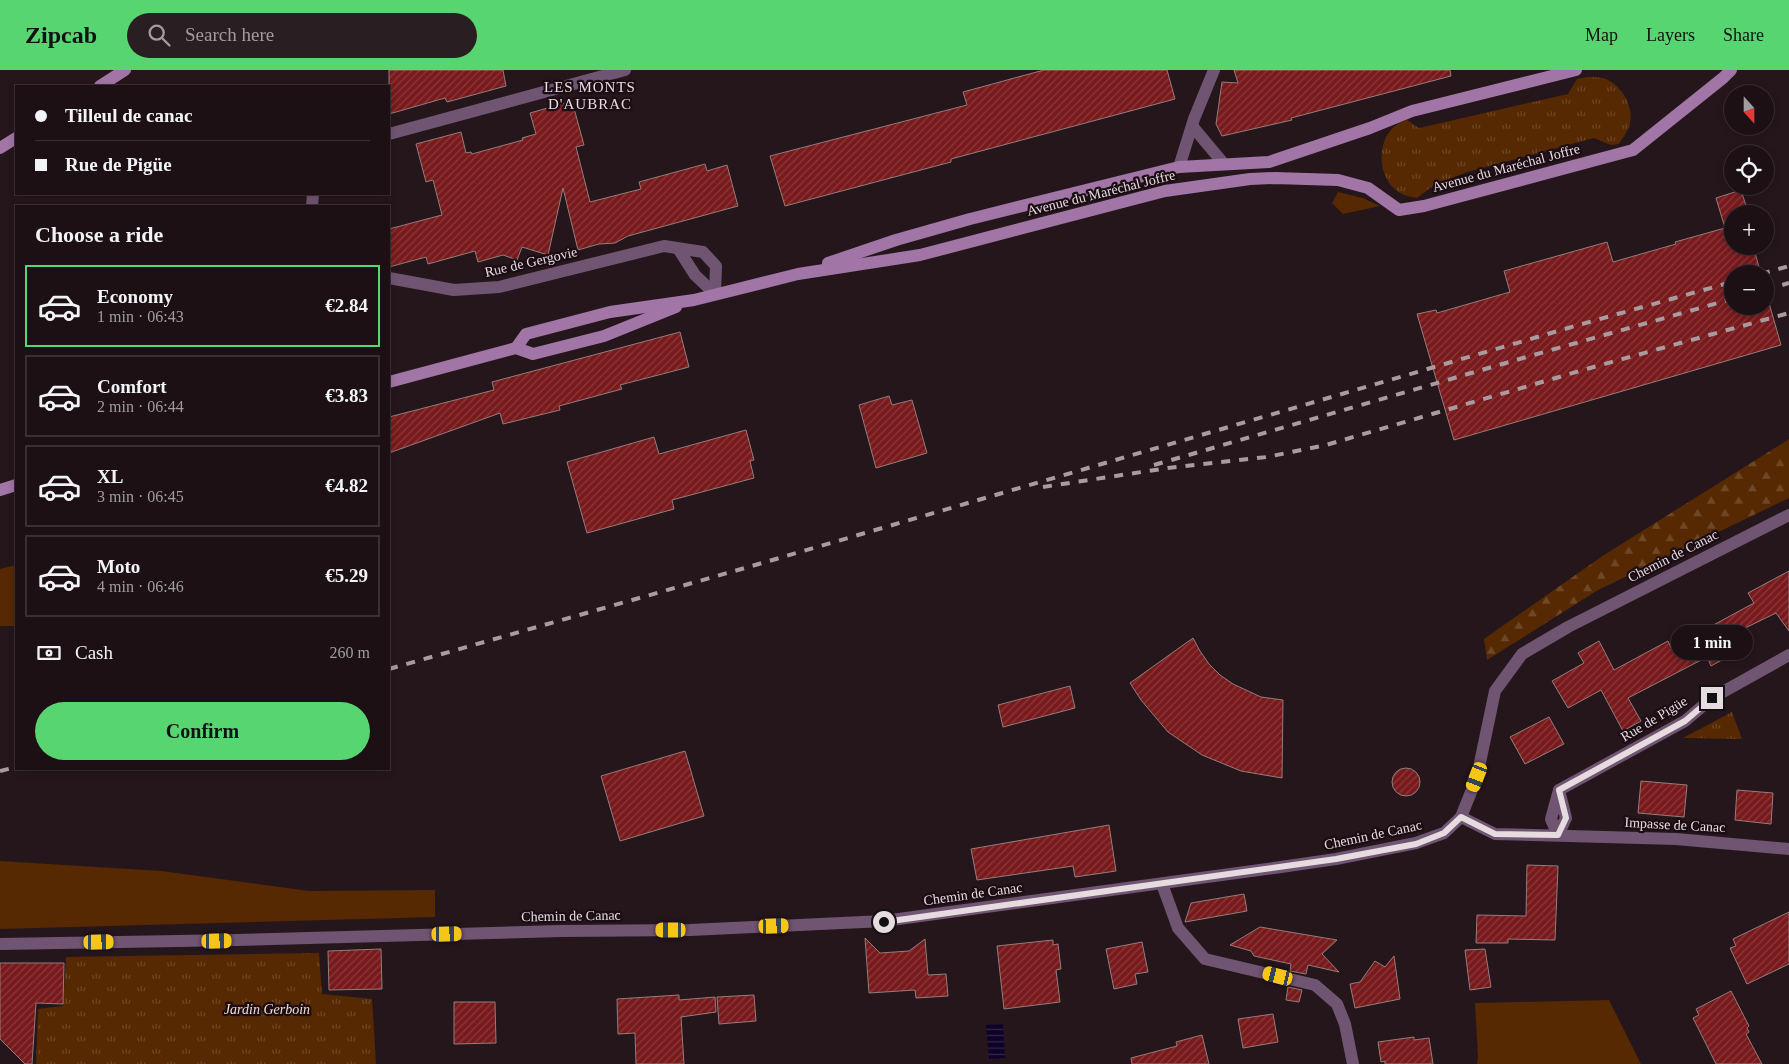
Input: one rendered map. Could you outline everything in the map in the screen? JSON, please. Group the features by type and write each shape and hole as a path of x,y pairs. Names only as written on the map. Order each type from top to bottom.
{"main road":[{"path":"102,85 125,70"},
{"name":"Avenue du Maréchal Joffre","path":"798,274 896,240 960,222 1179,167 1269,162 1370,128 1412,111 1576,70"},
{"name":"Avenue du Maréchal Joffre","path":"390,382 516,348 533,354 604,336 694,300 715,294 798,274 920,254 1165,191 1250,179 1338,180 1368,188 1399,210 1424,206 1633,150 1731,70"},
{"path":"0,148 15,139"},
{"name":"Avenue du Maréchal Joffre","path":"516,348 526,334 610,312 694,300"},
{"path":"0,490 15,485"}],"street":[{"path":"390,134 625,70"},
{"path":"1179,167 1214,70"},
{"path":"1192,127 1224,164"},
{"name":"Rue de Gergovie","path":"390,278 454,290 499,287 664,246 679,250 703,252 716,266 715,294"},
{"path":"679,250 695,276 715,294"},
{"name":"Chemin de Canac","path":"0,944 561,931 690,930 884,922 1336,859 1416,844 1444,833 1461,817 1477,777 1495,691 1522,654 1568,627 1789,515"},
{"name":"Rue de Pigüe","path":"1558,835 1566,818 1559,790 1685,721 1712,698 1789,656"},
{"path":"1461,817 1495,834 1558,835"},
{"name":"Impasse de Canac","path":"1558,835 1676,839 1789,849"},
{"path":"1162,884 1178,928 1205,959 1315,985 1337,1004 1345,1024 1353,1064"}],"green space":[{"path":"1587,77 1601,78 1609,81 1620,90 1628,102 1631,116 1630,123 1619,144 1611,145 1594,138 1467,172 1434,185 1417,198 1396,190 1384,172 1382,151 1390,131 1397,124 1407,120 1419,128 1568,94 1577,79"},
{"path":"1338,192 1363,198 1380,206 1343,214 1332,203"},
{"path":"1789,439 1789,498 1598,590 1487,660 1484,639 1604,555"},
{"path":"15,565 15,626 0,626 0,569"},
{"path":"1732,712 1742,739 1683,738"},
{"path":"0,861 161,871 309,891 435,890 435,917 0,929"},
{"name":"Jardin Gerboin","path":"319,953 322,994 372,999 376,1064 36,1064 38,1009 63,1006 66,957"},
{"path":"1609,1000 1641,1064 1477,1064 1475,1003"}],"shaded area":[{"path":"1003,1024 1005,1058 989,1059 986,1025"}],"building":[{"path":"389,70 503,70 506,86 447,102 445,98 390,114"},
{"path":"1044,70 1167,70 1175,99 785,206 770,156 967,105 963,92"},
{"path":"1234,70 1450,70 1451,76 1291,118 1292,120 1222,136 1216,124 1222,82 1238,83"},
{"path":"572,101 584,145 576,147 590,202 641,189 639,182 705,164 707,171 727,165 738,206 628,236 615,243 599,244 578,250 563,188 548,255 522,247 517,260 503,255 478,262 475,251 428,264 426,257 390,267 390,229 442,215 433,180 426,182 416,144 461,132 466,153 471,152 472,154 523,140 522,138 536,134 530,113"},
{"path":"1725,195 1743,195 1746,205 1724,205 1724,225 1716,198"},
{"path":"1724,228 1724,255 1756,255 1758,265 1724,265 1724,315 1772,315 1781,345 1454,440 1417,314 1436,310 1437,313 1510,292 1504,271 1607,242 1613,262 1676,244 1675,242"},
{"path":"680,332 689,367 620,385 622,389 559,406 560,410 503,424 500,413 390,453 390,417 494,390 492,382"},
{"path":"889,396 892,405 912,400 927,453 876,468 859,405"},
{"path":"746,430 754,460 750,461 754,478 672,500 674,509 587,533 567,462 654,437 659,454"},
{"path":"1789,571 1789,631 1776,613 1741,630 1749,645 1711,666 1707,657 1628,698 1641,721 1623,731 1601,690 1568,708 1552,681 1584,663 1578,653 1599,641 1614,670 1668,641 1671,648 1754,603 1748,593"},
{"path":"1193,638 1209,664 1233,684 1261,697 1283,700 1282,778 1241,771 1202,755 1168,732 1141,700 1130,683"},
{"path":"1070,686 1075,708 1003,727 998,705"},
{"path":"1549,717 1564,744 1525,764 1510,737"},
{"path":"685,751 704,816 620,841 601,776"},
{"path":"1406,768 1416,772 1420,782 1416,792 1406,796 1396,792 1392,782 1396,772"},
{"path":"1641,781 1687,785 1684,817 1638,813"},
{"path":"1737,790 1773,793 1771,824 1735,820"},
{"path":"1109,825 1116,871 1075,877 1073,866 977,880 971,849"},
{"path":"1527,865 1558,866 1555,940 1508,939 1508,943 1476,943 1477,915 1526,916"},
{"path":"1244,894 1247,911 1185,922 1191,903"},
{"path":"1789,912 1789,964 1747,984 1730,948 1736,946 1733,939"},
{"path":"1260,927 1337,940 1322,954 1339,972 1308,965 1306,974 1290,971 1291,964 1254,956 1251,951 1230,945"},
{"path":"865,938 880,953 909,951 925,939 928,975 946,974 948,996 916,998 915,990 869,993"},
{"path":"1053,940 1053,945 1058,944 1061,969 1056,970 1060,1002 1004,1009 997,946"},
{"path":"1142,942 1148,972 1135,974 1137,984 1114,989 1106,949"},
{"path":"381,949 382,989 329,990 328,951"},
{"path":"1485,949 1491,987 1470,990 1465,950"},
{"path":"1394,956 1400,999 1355,1008 1350,984 1360,982 1375,961 1385,967"},
{"path":"0,963 64,963 63,1004 36,1003 32,1064 25,1064 0,1039"},
{"path":"1288,987 1302,990 1299,1002 1286,1000"},
{"path":"1731,991 1749,1026 1747,1028 1749,1032 1746,1034 1762,1064 1716,1064 1693,1018 1699,1015 1696,1009"},
{"path":"679,995 679,1000 715,997 716,1012 681,1017 684,1064 636,1064 635,1033 618,1034 617,999"},
{"path":"754,995 756,1021 719,1024 717,997"},
{"path":"454,1002 495,1002 496,1043 454,1044"},
{"path":"1273,1014 1278,1042 1243,1048 1238,1019"},
{"path":"1202,1035 1209,1064 1132,1064 1131,1058 1177,1046 1176,1042"},
{"path":"1414,1037 1414,1040 1429,1038 1433,1064 1385,1064 1385,1061 1381,1062 1378,1042"}],"railway":[{"path":"1774,270 1789,266"},
{"path":"1774,287 1789,283"},
{"path":"390,669 745,568 1724,284"},
{"path":"1154,465 1724,301"},
{"path":"1043,487 1168,468 1267,457 1326,445 1590,368 1789,313"},
{"path":"0,771 15,767"}],"district":[{"name":"LES MONTS D'AUBRAC","path":"590,96"}],"route":[{"path":"884,922 1336,859 1416,844 1444,833 1461,817 1495,834 1558,835 1566,818 1559,790 1685,721 1712,698"}]}
